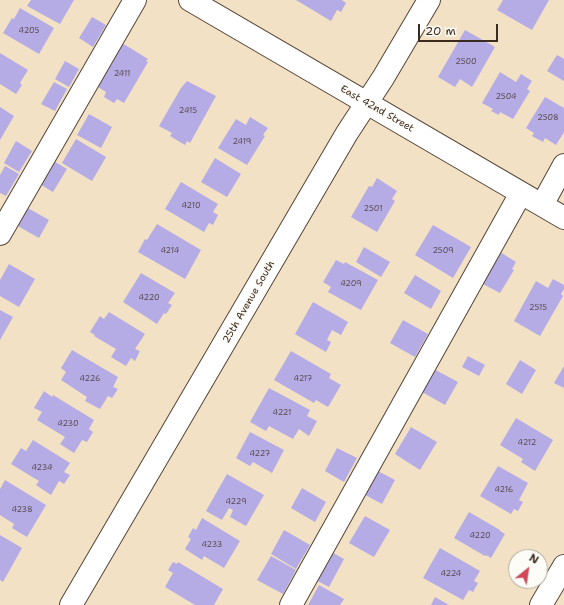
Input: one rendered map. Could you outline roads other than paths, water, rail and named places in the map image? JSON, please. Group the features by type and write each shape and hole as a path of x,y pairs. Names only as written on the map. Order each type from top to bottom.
{"street":[{"path":"0,234 135,0"},
{"name":"25th Avenue South","path":"72,605 347,133 383,78 429,0"},
{"name":"East 42nd Street","path":"197,2 564,218"},
{"path":"542,205 564,165"},
{"path":"291,605 521,192"},
{"path":"541,605 564,566"}]}
